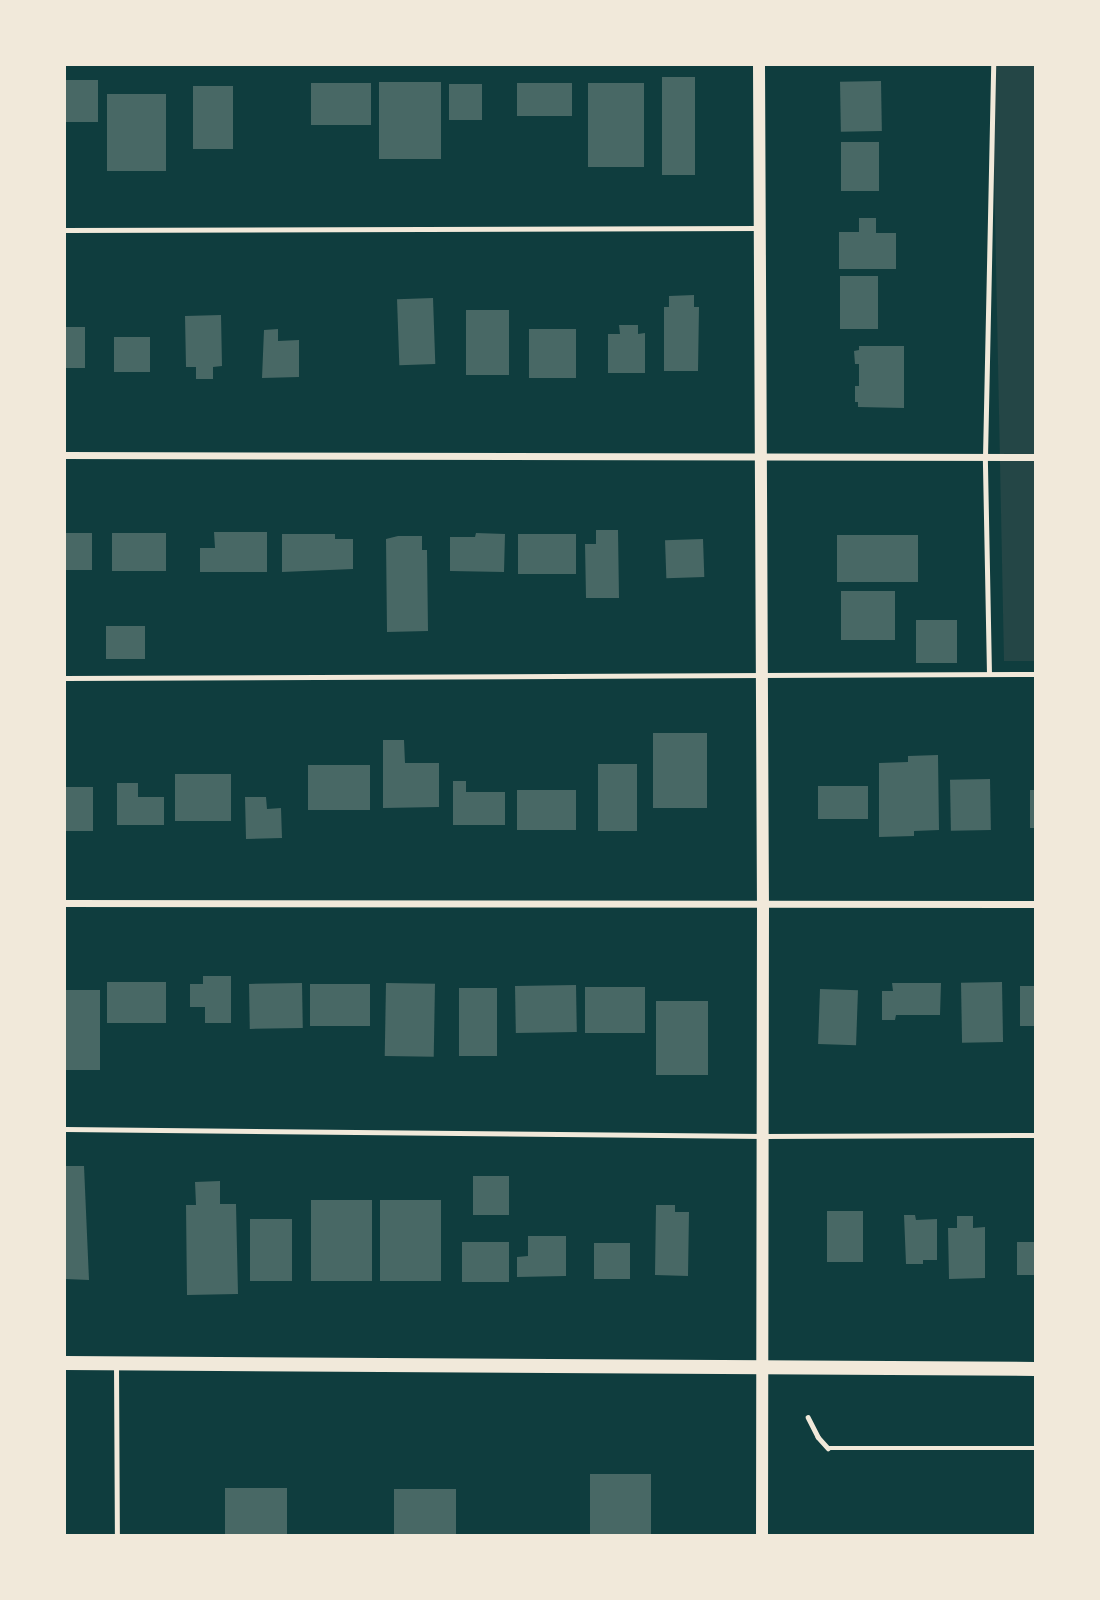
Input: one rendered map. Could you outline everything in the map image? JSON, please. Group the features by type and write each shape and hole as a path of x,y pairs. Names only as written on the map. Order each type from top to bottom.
{"main road":[{"path":"65,1363 1035,1369"}],"street":[{"path":"759,65 763,904 762,1535"},
{"path":"65,455 1035,457"},
{"path":"65,903 1035,904"}],"lane":[{"path":"989,674 985,457 993,65"},
{"path":"65,230 760,228"},
{"path":"65,678 762,673 1035,674"},
{"path":"65,1129 762,1136 1035,1135"},
{"path":"116,1364 117,1535"}],"path":[{"path":"808,1418 818,1437 828,1448 1035,1448"}],"shaded area":[{"path":"992,65 1035,65 1035,661 1004,661"}],"building":[{"path":"662,77 695,77 695,175 662,175"},
{"path":"65,80 98,80 98,122 65,122"},
{"path":"881,81 882,131 841,132 840,82"},
{"path":"379,82 441,82 441,159 379,159"},
{"path":"311,83 371,83 371,125 311,125"},
{"path":"517,83 572,83 572,116 517,116"},
{"path":"588,83 644,83 644,167 588,167"},
{"path":"449,84 482,84 482,120 449,120"},
{"path":"193,86 233,86 233,149 193,149"},
{"path":"107,94 166,94 166,171 107,171"},
{"path":"841,142 879,142 879,191 841,191"},
{"path":"859,218 876,218 876,233 896,233 896,269 839,269 839,232 859,232"},
{"path":"840,276 878,276 878,329 840,329"},
{"path":"694,295 694,307 699,307 698,371 664,371 664,307 669,307 669,296"},
{"path":"433,298 435,364 399,365 397,299"},
{"path":"466,310 509,310 509,375 466,375"},
{"path":"221,315 222,366 213,367 213,379 196,379 196,367 186,367 185,316"},
{"path":"619,325 638,325 638,334 645,333 645,373 608,373 608,334 620,334"},
{"path":"65,327 85,327 85,368 65,368"},
{"path":"278,329 278,341 299,340 299,377 262,378 264,330"},
{"path":"529,329 576,329 576,378 529,378"},
{"path":"114,337 150,337 150,372 114,372"},
{"path":"859,346 904,346 904,408 858,407 858,402 855,402 855,386 859,386 859,364 855,364 854,351 859,350"},
{"path":"596,530 618,530 619,598 586,598 585,544 596,544"},
{"path":"214,532 267,532 267,572 200,572 200,548 215,548"},
{"path":"65,533 92,533 92,570 65,570"},
{"path":"112,533 166,533 166,571 112,571"},
{"path":"476,533 505,534 504,572 450,571 450,537 475,537"},
{"path":"282,534 335,534 335,539 353,539 353,569 282,572"},
{"path":"518,534 576,534 576,574 518,574"},
{"path":"837,535 918,535 918,582 837,582"},
{"path":"422,536 422,550 427,550 428,631 387,632 386,539"},
{"path":"703,539 704,577 666,578 665,540"},
{"path":"841,591 895,591 895,640 841,640"},
{"path":"916,620 957,620 957,663 916,663"},
{"path":"106,626 145,626 145,659 106,659"},
{"path":"653,733 707,733 707,808 653,808"},
{"path":"383,740 404,740 405,763 439,763 439,807 383,808"},
{"path":"938,755 939,830 914,831 914,836 879,837 879,763 908,762 908,756"},
{"path":"598,764 637,764 637,831 598,831"},
{"path":"308,765 370,765 370,810 308,810"},
{"path":"175,774 231,774 231,821 175,821"},
{"path":"990,779 991,830 951,831 950,780"},
{"path":"453,781 466,781 466,792 505,792 505,825 453,825"},
{"path":"117,783 138,783 138,797 164,797 164,825 117,825"},
{"path":"818,786 868,786 868,819 818,819"},
{"path":"65,787 93,787 93,831 65,831"},
{"path":"517,790 576,790 576,830 517,830"},
{"path":"1030,790 1035,790 1035,828 1030,828"},
{"path":"245,797 266,797 267,809 281,808 282,838 246,839"},
{"path":"203,976 231,976 231,1023 205,1023 205,1007 190,1007 190,984 203,984"},
{"path":"107,982 166,982 166,1023 107,1023"},
{"path":"1002,982 1003,1042 962,1043 961,983"},
{"path":"302,983 303,1028 250,1029 249,984"},
{"path":"386,983 435,984 434,1057 385,1056"},
{"path":"892,983 941,983 940,1015 896,1015 895,1020 882,1020 882,991 893,991"},
{"path":"310,984 370,984 370,1026 310,1026"},
{"path":"576,985 577,1032 516,1033 515,986"},
{"path":"1020,986 1035,986 1035,1026 1020,1026"},
{"path":"585,987 645,987 645,1033 585,1033"},
{"path":"459,988 497,988 497,1056 459,1056"},
{"path":"820,989 858,990 856,1045 818,1044"},
{"path":"65,990 100,990 100,1070 65,1070"},
{"path":"656,1001 708,1001 708,1075 656,1075"},
{"path":"65,1166 84,1166 89,1280 65,1279"},
{"path":"473,1176 509,1176 509,1215 473,1215"},
{"path":"220,1181 220,1204 236,1204 238,1294 187,1295 186,1205 196,1205 195,1182"},
{"path":"311,1200 372,1200 372,1281 311,1281"},
{"path":"380,1200 441,1200 441,1281 380,1281"},
{"path":"656,1205 675,1205 675,1212 689,1212 688,1276 655,1275"},
{"path":"827,1211 863,1211 863,1262 827,1262"},
{"path":"904,1215 915,1215 916,1220 937,1219 937,1260 923,1260 923,1264 906,1264"},
{"path":"957,1216 973,1216 973,1228 985,1227 985,1278 949,1279 948,1228 957,1228"},
{"path":"250,1219 292,1219 292,1281 250,1281"},
{"path":"528,1236 566,1236 566,1276 517,1277 517,1257 528,1256"},
{"path":"462,1242 509,1242 509,1282 462,1282"},
{"path":"1017,1242 1035,1242 1035,1275 1017,1275"},
{"path":"594,1243 630,1243 630,1279 594,1279"},
{"path":"590,1474 651,1474 651,1535 590,1535"},
{"path":"225,1488 287,1488 287,1535 225,1535"},
{"path":"394,1489 456,1489 456,1535 394,1535"}]}
